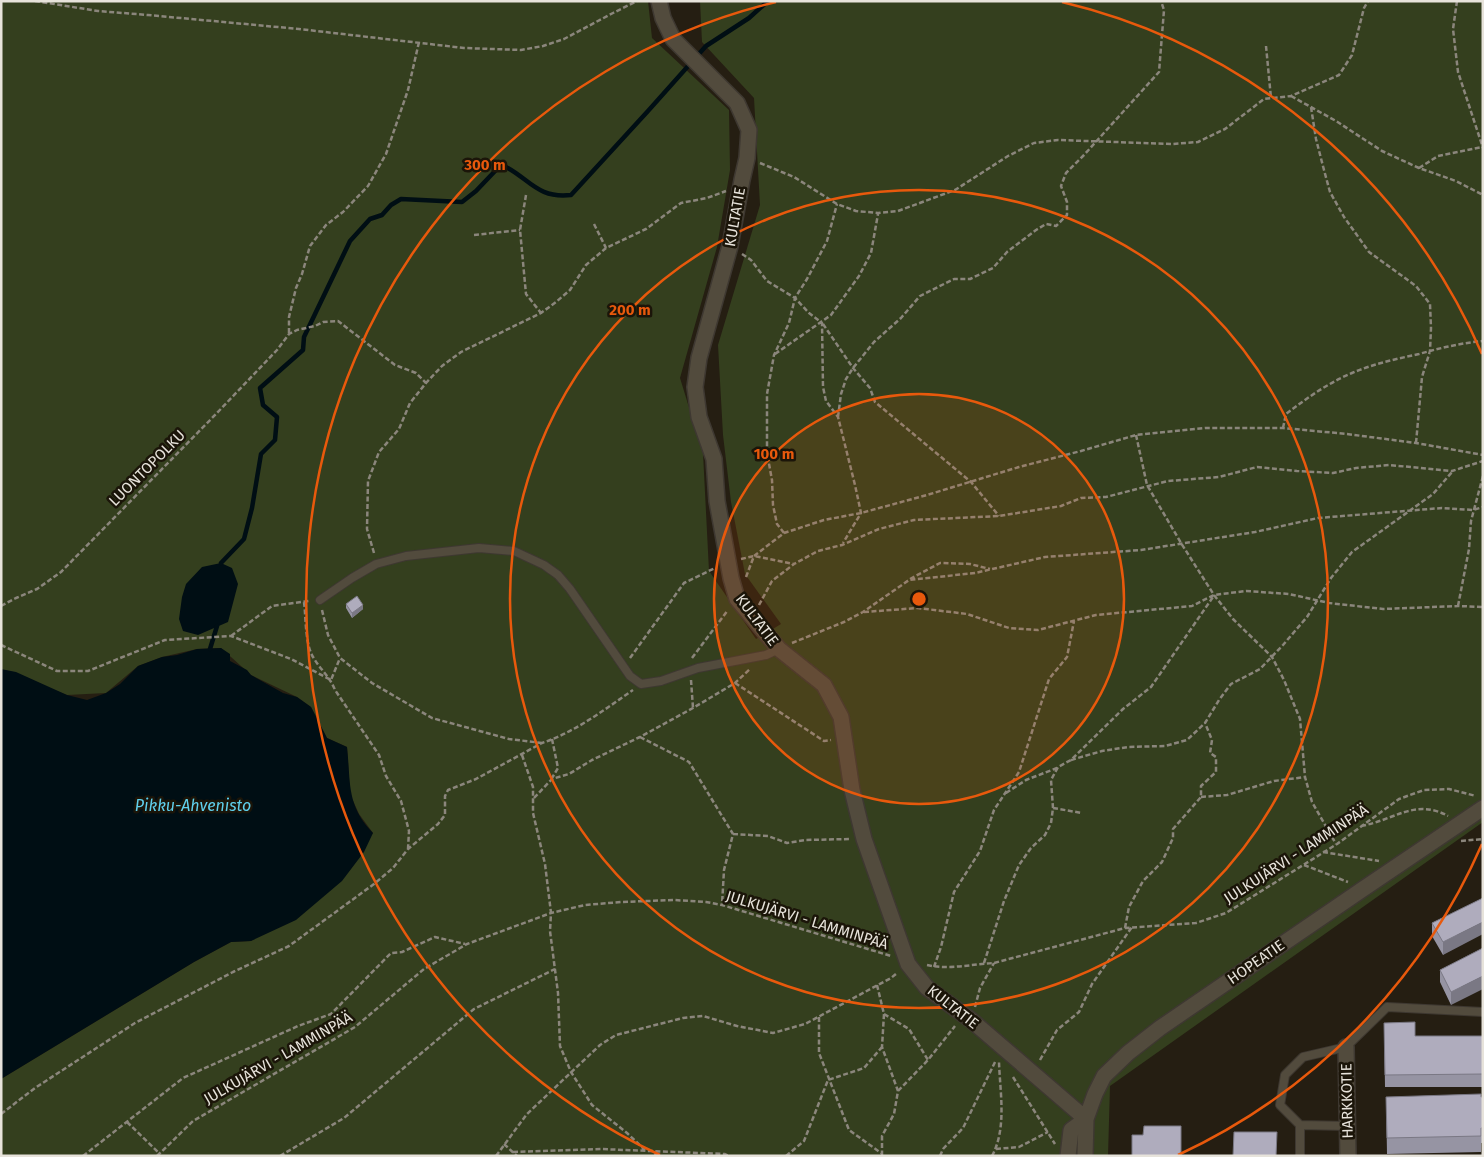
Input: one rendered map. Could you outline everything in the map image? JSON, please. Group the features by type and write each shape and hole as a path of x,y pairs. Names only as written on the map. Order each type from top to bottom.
{"street":[{"name":"KULTATIE","path":"659,1 663,18 673,39 737,103 748,130 747,158 730,246 699,358 695,387 699,416 714,458 717,501 736,599 750,615 773,652 824,685 841,717 852,790 864,839 908,964 927,988 968,1018 1086,1119"},
{"name":"HOPEATIE","path":"1085,1156 1086,1119 1095,1094 1104,1076 1128,1053 1160,1028 1363,888 1400,865 1481,803"},
{"name":"HARKKOTIE","path":"1346,1047 1348,1156"},
{"path":"1063,1152 1071,1130 1086,1119"}],"lane":[{"path":"320,600 376,564 406,556 479,548 514,551 544,565 558,575 570,589 630,676 641,684 661,681 698,668 773,652"},
{"path":"1347,1126 1300,1125 1280,1105 1285,1075 1303,1057 1346,1047 1387,1007 1483,1012"},
{"path":"1300,1125 1300,1156"}],"path":[{"path":"35,1 98,12 148,15 464,48 521,50 543,46 564,39 637,1"},
{"path":"838,417 841,394 846,379 853,368 874,342 920,296 954,279 970,279 993,268 1007,252 1036,230 1046,224 1056,226 1067,215 1067,202 1061,186 1066,173 1159,72 1164,10 1161,1"},
{"path":"747,158 794,177 837,204 856,211 878,213 898,211 955,190 1008,156 1034,143 1058,140 1172,144 1198,142 1225,128 1264,99 1291,96 1339,75 1352,55 1364,8 1368,1"},
{"path":"1420,168 1438,156 1482,148 1458,72 1454,29 1457,1"},
{"path":"288,334 289,318 296,288 310,246 326,226 343,212 368,186 386,154 408,90 419,42"},
{"path":"1266,46 1272,98"},
{"path":"1291,96 1336,120 1382,150 1420,168 1456,181 1483,195"},
{"path":"1311,107 1316,139 1330,192 1344,217 1369,252 1416,286 1430,304 1432,328 1430,351 1422,378 1416,443"},
{"path":"1476,127 1483,126"},
{"path":"376,564 367,529 368,481 380,452 399,429 410,403 442,366 461,352 541,313 570,290 586,265 606,248 646,229 681,203 725,192 742,180"},
{"path":"526,196 520,230 526,294 541,313"},
{"path":"784,533 777,524 773,505 772,480 767,453 767,394 774,355 788,323 795,298 808,279 827,241 837,204"},
{"path":"774,355 832,315 859,276 871,253 878,213"},
{"path":"594,224 606,248"},
{"path":"474,235 520,230"},
{"path":"730,246 751,260 767,281 795,298 822,323 853,368 870,388 874,402 970,482 999,516"},
{"name":"LUONTOPOLKU","path":"1,606 37,589 61,572 216,414 277,350 288,334 323,322 338,321 394,365 416,373 426,383"},
{"path":"822,323 823,387 826,401 838,417 856,485 861,513 842,545"},
{"path":"1283,428 1286,414 1325,387 1360,370 1430,351 1483,341"},
{"path":"693,708 688,672 690,661 736,599 754,556 784,533 824,520 861,513 1136,435 1205,428 1283,428 1347,434 1416,443 1483,455"},
{"path":"1136,435 1147,485 1181,543 1214,595 1232,619 1272,657 1284,680 1300,718 1305,777 1312,802 1337,844"},
{"path":"750,615 760,603 772,580 794,564 818,551 842,545 879,529 914,520 999,516 1061,506 1081,498 1106,497 1168,481 1219,477 1258,467 1297,472 1333,473 1356,468 1389,466 1452,471 1483,462"},
{"path":"1004,794 1026,780 1071,760 1102,751 1128,747 1164,746 1187,740 1206,722 1231,684 1260,669 1272,657 1307,617 1331,578 1352,552 1433,494 1452,471"},
{"path":"1458,606 1469,549 1470,522 1483,476"},
{"path":"909,580 974,574 1045,557 1141,550 1255,532 1318,518 1442,508 1473,510 1483,508"},
{"path":"624,668 684,583 728,561 754,556 794,564"},
{"path":"552,779 569,774 592,760 640,737 693,708 735,683 773,652 863,612 909,580 940,563 970,564 992,569"},
{"path":"863,612 918,608 967,614 1009,628 1038,630 1096,615 1192,606 1214,595 1246,591 1290,594 1317,600 1383,609 1483,607"},
{"path":"1071,760 1150,687 1214,595"},
{"path":"231,636 272,606 320,600 328,635 340,658 372,683 432,718 509,739 542,743"},
{"path":"304,602 307,636 312,656 331,680 335,690 379,755 386,776 401,801 409,831 408,849"},
{"path":"934,967 941,947 954,892 980,851 994,810 1019,772 1049,679 1068,657 1074,620"},
{"path":"1,645 57,671 88,671 164,640 231,636 291,659 331,680"},
{"path":"331,680 340,658"},
{"path":"735,683 824,741 845,739"},
{"path":"1,1114 35,1088 135,1023 233,972 290,946 374,884 393,868 408,849 438,824 445,815 445,796 448,790 476,779 593,718 641,684"},
{"path":"1125,928 1129,907 1143,881 1162,862 1173,838 1173,829 1201,797 1201,786 1216,772 1216,757 1210,753 1212,740 1206,722"},
{"path":"640,737 689,762 733,834 724,870 722,905"},
{"path":"534,798 552,779 558,768 552,739"},
{"path":"522,755 528,770 534,798 533,813 545,864 551,913 550,931 555,969 560,1046 571,1072 592,1104 645,1150"},
{"path":"984,964 1004,901 1019,865 1031,848 1045,835 1051,823 1053,808 1051,780 1058,767"},
{"path":"1201,797 1227,794 1274,781 1305,777"},
{"name":"JULKUJÄRVI - LAMMINPÄÄ","path":"158,1154 193,1121 356,1027 424,969 467,944 551,913 585,905 621,902 674,900 706,902 722,905 884,953 908,964 934,967 994,963 1125,928 1196,923 1226,913 1337,844 1359,826 1399,799 1424,790 1449,789 1481,803"},
{"path":"1053,808 1082,813"},
{"path":"1359,826 1378,823 1417,808 1431,808 1448,816 1440,822"},
{"path":"733,834 768,836 787,843 805,840 864,839"},
{"path":"1323,852 1400,865"},
{"path":"1303,864 1363,888"},
{"path":"1032,1072 1057,1030 1079,1012 1092,984 1132,927"},
{"path":"83,1156 182,1078 298,1026 331,1014 391,953 402,952 435,937 467,944"},
{"path":"898,1091 968,1018 980,988 994,963"},
{"path":"496,1156 527,1114 600,1045 616,1035 683,1018 703,1016 737,1026 773,1033 804,1024 891,978 908,964"},
{"path":"280,1156 344,1118 474,1009 555,969"},
{"path":"877,985 884,1014 882,1047 898,1091 894,1114 882,1136 881,1154"},
{"path":"884,1014 909,1029 928,1060"},
{"path":"819,1016 819,1053 849,1130 881,1154"},
{"path":"828,1080 864,1068 882,1047"},
{"path":"940,1156 943,1149 963,1128 999,1054 1002,1101 1001,1123 996,1149 992,1156"},
{"path":"1009,1070 1048,1132 1063,1152"},
{"path":"786,1156 804,1141 828,1080"},
{"path":"126,1122 158,1154"},
{"path":"996,1149 1019,1147 1048,1132"},
{"path":"504,1144 517,1156"},
{"path":"513,1152 601,1149 657,1150 725,1154 729,1156"},
{"path":"655,1156 657,1150"}],"green space":[{"path":"1,1 648,1 652,38 729,110 730,170 717,247 680,378 703,453 709,571 756,639 781,624 745,574 731,502 723,435 718,345 760,205 754,98 702,42 700,1 1483,1 1483,822 1110,1086 1108,1156 1,1156 1,1079 194,962 231,942 251,941 373,833 359,814 350,794 347,747 327,738 311,707 297,697 251,675 221,648 197,649 162,657 138,666 106,693 67,695 1,669"}],"water":[{"path":"221,563 232,568 238,584 228,622 198,635 183,631 179,619 186,584 202,567"},
{"name":"Pikku-Ahvenisto","path":"221,648 230,654 230,661 247,670 251,675 283,693 297,697 311,707 327,738 347,747 351,793 354,803 364,823 373,833 364,852 342,881 296,920 251,941 231,942 194,962 1,1079 1,669 16,672 67,695 87,700 106,693 120,684 138,666 162,657 197,649"}],"building":[{"path":"357,596 363,605 352,613 346,604"},
{"path":"1483,898 1483,922 1443,942 1432,923"},
{"path":"1483,948 1483,976 1451,992 1440,970"},
{"path":"1415,1022 1415,1036 1483,1036 1483,1074 1385,1075 1384,1023"},
{"path":"1481,1094 1481,1097 1483,1097 1483,1128 1481,1128 1481,1136 1387,1138 1386,1097"},
{"path":"1144,1126 1181,1126 1181,1156 1132,1156 1132,1135 1143,1135"},
{"path":"1234,1132 1277,1132 1276,1156 1233,1156"}],"waterway":[{"path":"221,563 244,539 252,508 261,454 275,440 277,417 263,405 260,388 303,350 304,337 350,241 370,219 382,215 391,205 401,199 462,202 476,191 496,170 504,166 541,191 550,194 571,195 706,46 749,18 768,1"},
{"path":"210,649 217,626"}]}
